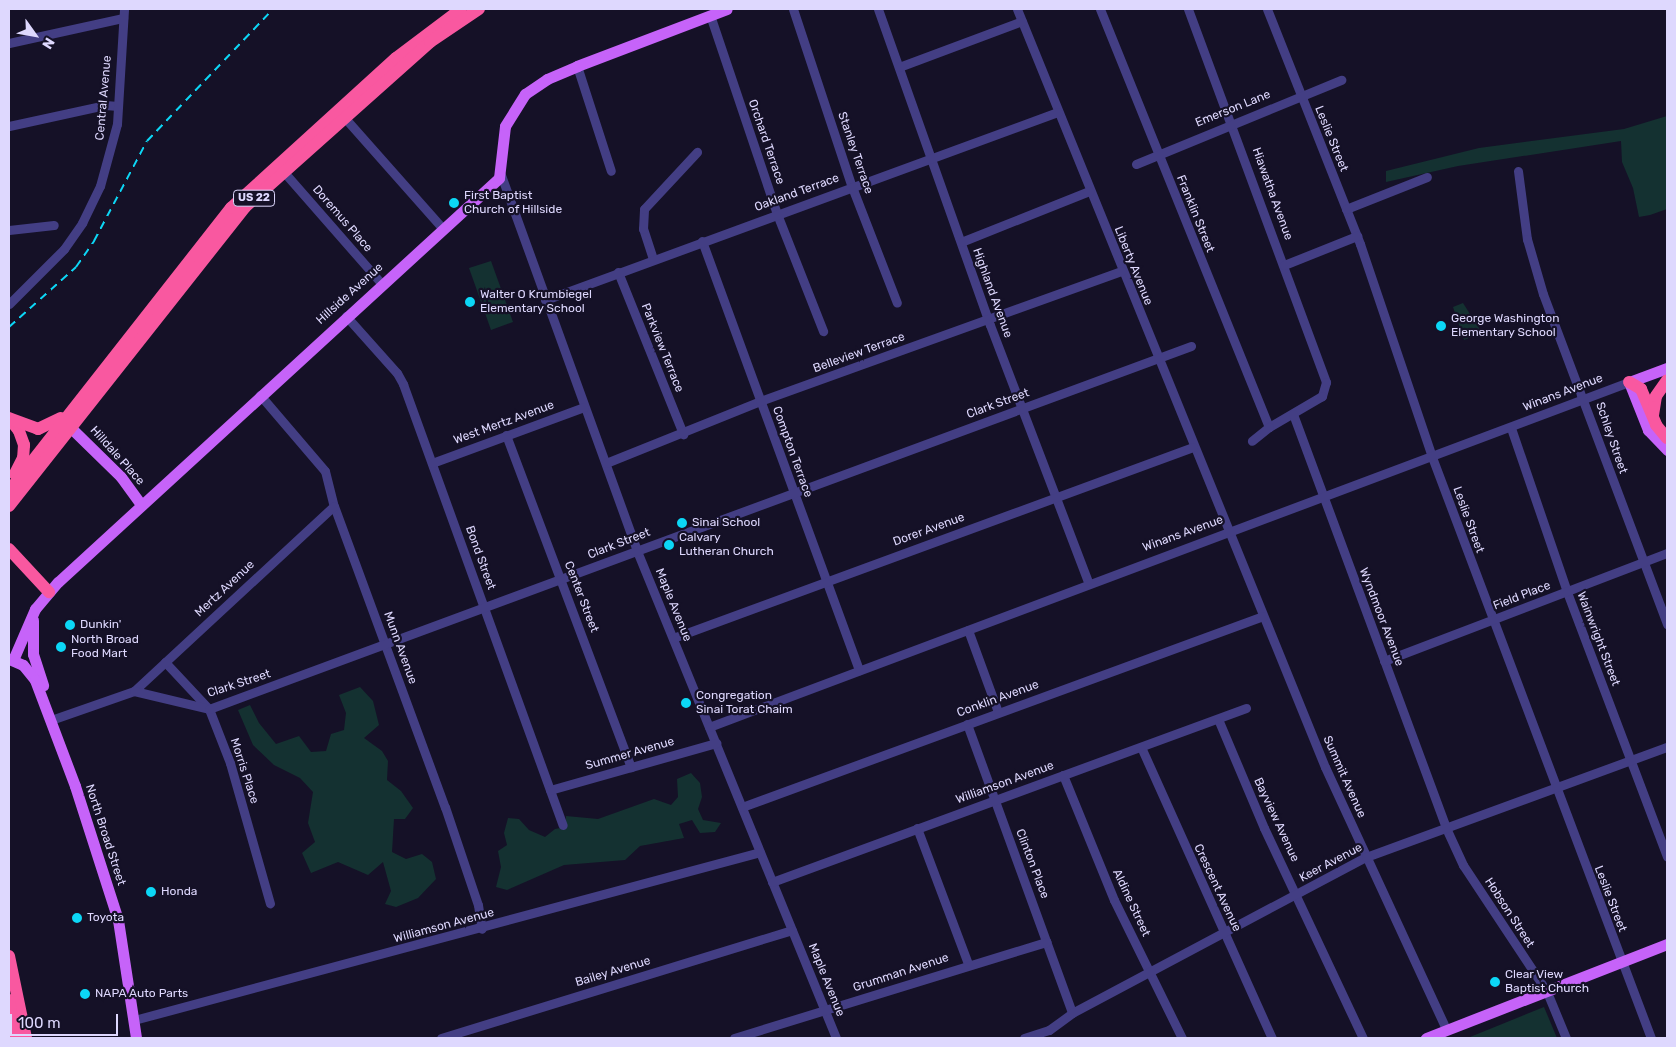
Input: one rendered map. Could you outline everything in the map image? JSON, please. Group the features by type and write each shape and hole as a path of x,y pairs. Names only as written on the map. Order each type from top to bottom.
{"highway":[{"name":"US 22","path":"9,491 240,198 416,41 461,9"},
{"name":"US 22","path":"9,506 219,236 283,171 344,117 430,42 479,9"},
{"path":"1656,425 1654,401 1667,380"},
{"path":"1630,382 1641,389 1656,425 1667,438"},
{"path":"9,418 42,429 70,412"},
{"path":"9,418 21,434 24,450 21,463 9,485"},
{"path":"9,549 49,592"},
{"path":"9,956 26,1038"},
{"path":"9,1000 16,1038"}],"main road":[{"path":"500,175 502,137 513,108 535,86 577,66 727,9"},
{"name":"Hillside Avenue","path":"11,659 35,609 49,592 500,175"},
{"name":"Winans Avenue","path":"1630,382 1667,368"},
{"path":"1630,382 1648,430 1667,450"},
{"name":"Hilldale Place","path":"70,427 121,477 141,505"},
{"path":"35,609 33,654 42,680 44,701"},
{"name":"North Broad Street","path":"11,659 30,673 44,701 117,916 136,1038"},
{"path":"1426,1038 1667,944"}],"street":[{"name":"Stanley Terrace","path":"794,9 852,187 897,303"},
{"name":"Highland Avenue","path":"878,9 987,318 1090,584"},
{"name":"Liberty Avenue","path":"1017,9 1089,190 1230,532"},
{"name":"Franklin Street","path":"1100,9 1157,154 1269,427"},
{"name":"Hiawatha Avenue","path":"1188,9 1233,123 1326,390 1293,414"},
{"name":"Leslie Street","path":"1267,9 1357,236 1432,457 1554,788 1651,1038"},
{"path":"9,43 123,13"},
{"name":"Central Avenue","path":"9,304 60,255 91,206 112,151 118,106 123,13"},
{"name":"Orchard Terrace","path":"710,15 777,214 823,331"},
{"path":"899,68 1022,21"},
{"path":"577,66 610,171"},
{"name":"Emerson Lane","path":"1136,164 1341,80"},
{"path":"9,126 105,106 118,106"},
{"name":"Oakland Terrace","path":"545,300 654,258 1058,112"},
{"path":"344,117 443,229"},
{"path":"654,258 643,229 644,209 697,152"},
{"name":"Doremus Place","path":"283,171 382,284"},
{"name":"Schley Street","path":"1518,171 1524,223 1532,260 1667,624"},
{"name":"Maple Avenue","path":"500,175 637,551 836,1038"},
{"path":"1346,209 1427,178"},
{"path":"960,242 1089,190"},
{"path":"9,230 54,225"},
{"path":"1284,265 1357,236"},
{"name":"Compton Terrace","path":"702,241 859,670"},
{"name":"Belleview Terrace","path":"606,463 683,434 760,401 1122,271"},
{"name":"Parkview Terrace","path":"618,272 683,434"},
{"name":"Bond Street","path":"346,316 399,376 485,607 563,825"},
{"name":"Clark Street","path":"134,691 210,709 1191,346"},
{"name":"Winans Avenue","path":"709,727 1630,382"},
{"name":"Munn Avenue","path":"260,395 325,471 334,506 386,644 475,896 482,929"},
{"name":"West Mertz Avenue","path":"432,463 584,407"},
{"path":"1252,441 1269,427 1293,414"},
{"name":"Wyndmoor Avenue","path":"1293,414 1446,828"},
{"name":"Wainwright Street","path":"1511,428 1567,592 1667,857"},
{"name":"Center Street","path":"506,435 631,766"},
{"name":"Dorer Avenue","path":"673,638 826,580 1194,447"},
{"name":"Mertz Avenue","path":"134,691 334,506"},
{"name":"Summit Avenue","path":"1230,532 1325,767 1446,1029"},
{"name":"Field Place","path":"1384,661 1667,553"},
{"name":"Conklin Avenue","path":"742,807 1263,616"},
{"path":"968,630 998,712"},
{"name":"Morris Place","path":"165,662 210,709 230,763 270,904"},
{"path":"51,720 134,691"},
{"name":"Williamson Avenue","path":"772,882 1246,708"},
{"name":"Bayview Avenue","path":"1218,719 1363,1038"},
{"name":"Clinton Place","path":"966,724 1072,1013"},
{"name":"Summer Avenue","path":"550,790 716,743"},
{"name":"Crescent Avenue","path":"1141,747 1272,1038"},
{"name":"Keer Avenue","path":"1024,1038 1051,1034 1072,1013 1366,857 1667,747"},
{"name":"Aldine Street","path":"1063,775 1114,900 1182,1038"},
{"path":"917,828 968,964"},
{"name":"Hobson Street","path":"1446,828 1463,865 1547,992 1566,1038"},
{"name":"Williamson Avenue","path":"134,1020 482,929 760,852"},
{"name":"Bailey Avenue","path":"441,1038 792,930"},
{"name":"Grumman Avenue","path":"734,1038 968,964 1047,942"}],"green space":[{"path":"1667,116 1667,209 1650,215 1639,217 1633,188 1622,162 1621,141 1458,166 1386,182 1386,171 1479,148 1624,129"},
{"path":"491,261 513,322 491,330 469,268"},
{"path":"1463,303 1482,333 1464,340 1453,307"},
{"path":"360,687 373,701 379,725 364,738 382,751 388,761 387,780 401,791 413,808 405,819 394,819 392,852 406,859 422,854 432,862 436,879 418,898 396,907 385,904 391,891 383,862 368,875 338,862 311,873 302,853 315,842 308,823 313,792 300,778 274,765 253,745 238,710 250,705 259,723 276,744 299,736 311,752 326,751 331,734 344,730 346,713 339,695"},
{"path":"691,773 700,783 702,797 698,809 703,820 721,823 715,832 700,833 692,820 679,824 684,838 640,846 625,860 564,865 507,890 496,887 501,867 498,851 507,845 504,833 508,818 519,819 529,830 545,837 555,829 566,827 566,816 598,819 654,799 671,805 678,797 677,779"},
{"path":"1544,1007 1557,1038 1470,1037"}],"railway":[{"path":"9,327 76,267 94,241 147,141 273,9"}],"place":[{"name":"First Baptist Church of Hillside","path":"454,203"},
{"name":"Walter O Krumbiegel Elementary School","path":"470,302"},
{"name":"George Washington Elementary School","path":"1441,326"},
{"name":"Sinai School","path":"682,523"},
{"name":"Calvary Lutheran Church","path":"669,545"},
{"name":"Dunkin'","path":"70,625"},
{"name":"North Broad Food Mart","path":"61,647"},
{"name":"Congregation Sinai Torat Chaim","path":"686,703"},
{"name":"Honda","path":"151,892"},
{"name":"Toyota","path":"77,918"},
{"name":"Clear View Baptist Church","path":"1495,982"},
{"name":"NAPA Auto Parts","path":"85,994"}]}
